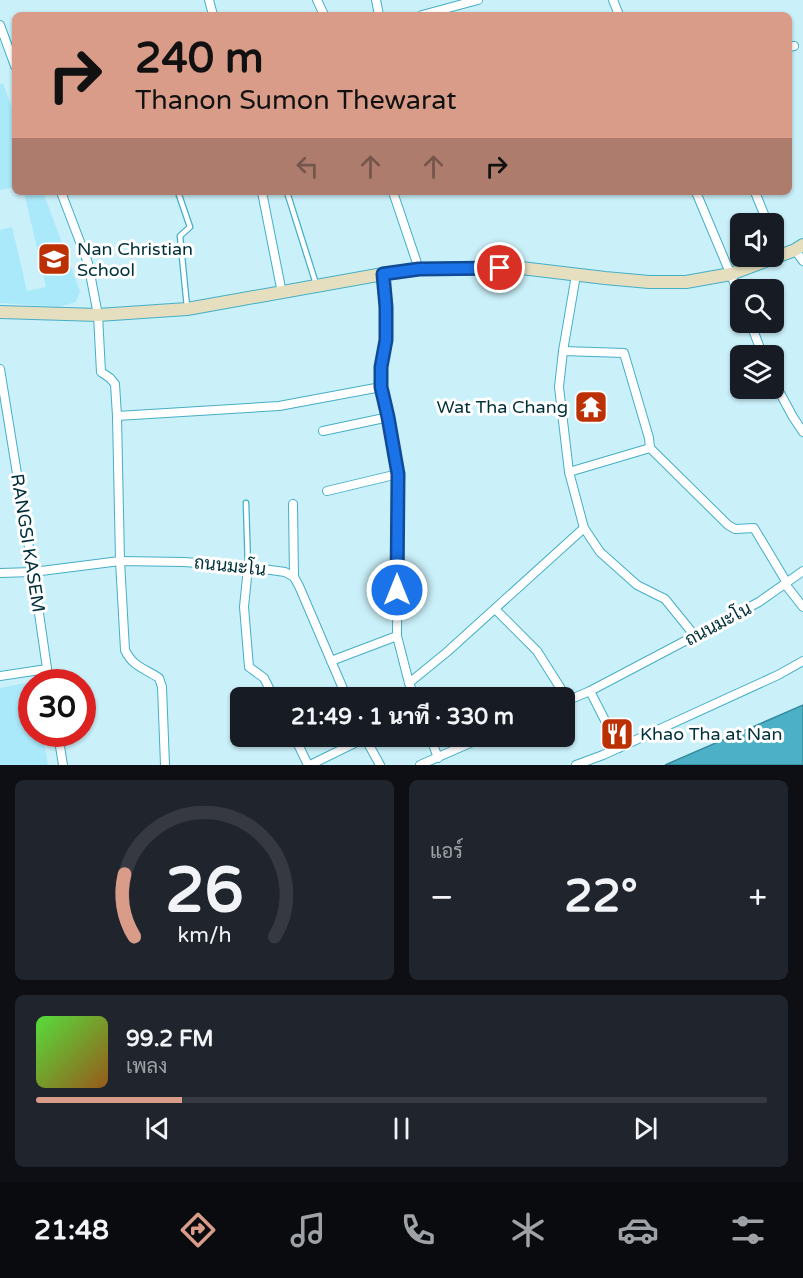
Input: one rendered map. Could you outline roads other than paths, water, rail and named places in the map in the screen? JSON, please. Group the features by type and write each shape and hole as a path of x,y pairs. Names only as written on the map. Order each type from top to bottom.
{"street":[{"path":"433,12 478,0"},
{"path":"0,25 12,58"},
{"path":"63,195 87,263 98,315 101,372 115,384 125,650 129,659 135,664 159,678 162,687 165,765"},
{"path":"263,195 282,293"},
{"path":"394,195 419,269"},
{"path":"697,195 733,279"},
{"path":"756,195 764,213"},
{"path":"784,254 799,248 803,261"},
{"path":"0,312 98,315 187,309 419,269 520,268 638,281 687,282 731,274 750,267"},
{"path":"383,274 386,340 381,367 381,387 398,474 397,636 411,687"},
{"path":"576,274 562,351 559,387 570,472 585,528 600,552 637,585 665,599 695,636"},
{"path":"562,351 624,353 650,447 728,525 735,529 753,528 803,608"},
{"name":"RANGSI KASEM","path":"0,369 47,669"},
{"path":"117,416 279,406 381,387"},
{"path":"783,399 803,432"},
{"path":"323,431 388,417"},
{"path":"570,472 650,447"},
{"path":"327,491 398,474"},
{"path":"293,504 294,577 342,687"},
{"path":"409,683 447,652 585,528"},
{"name":"ถนนมะโน","path":"0,573 33,572 120,561 184,562 248,567 285,572 294,577"},
{"path":"248,567 244,607 249,667 264,678 268,687"},
{"name":"ถนนมะโน","path":"575,697 759,602 803,571"},
{"path":"495,609 537,651 558,687"},
{"path":"331,661 397,636"},
{"path":"576,765 619,748 778,675 803,661"},
{"path":"0,676 18,673"},
{"path":"590,690 619,748"},
{"path":"60,747 63,765"},
{"path":"300,747 309,765 345,747"},
{"path":"370,747 380,765"},
{"path":"434,747 438,758"},
{"path":"420,765 462,747"}],"lane":[{"path":"179,195 190,227 180,236 187,309"},
{"path":"288,195 317,287"},
{"path":"246,503 248,567"}],"place":[{"name":"Nan Christian School","path":"54,259"},
{"name":"Wat Tha Chang","path":"591,407"},
{"name":"Khao Tha at Nan","path":"617,734"}]}
